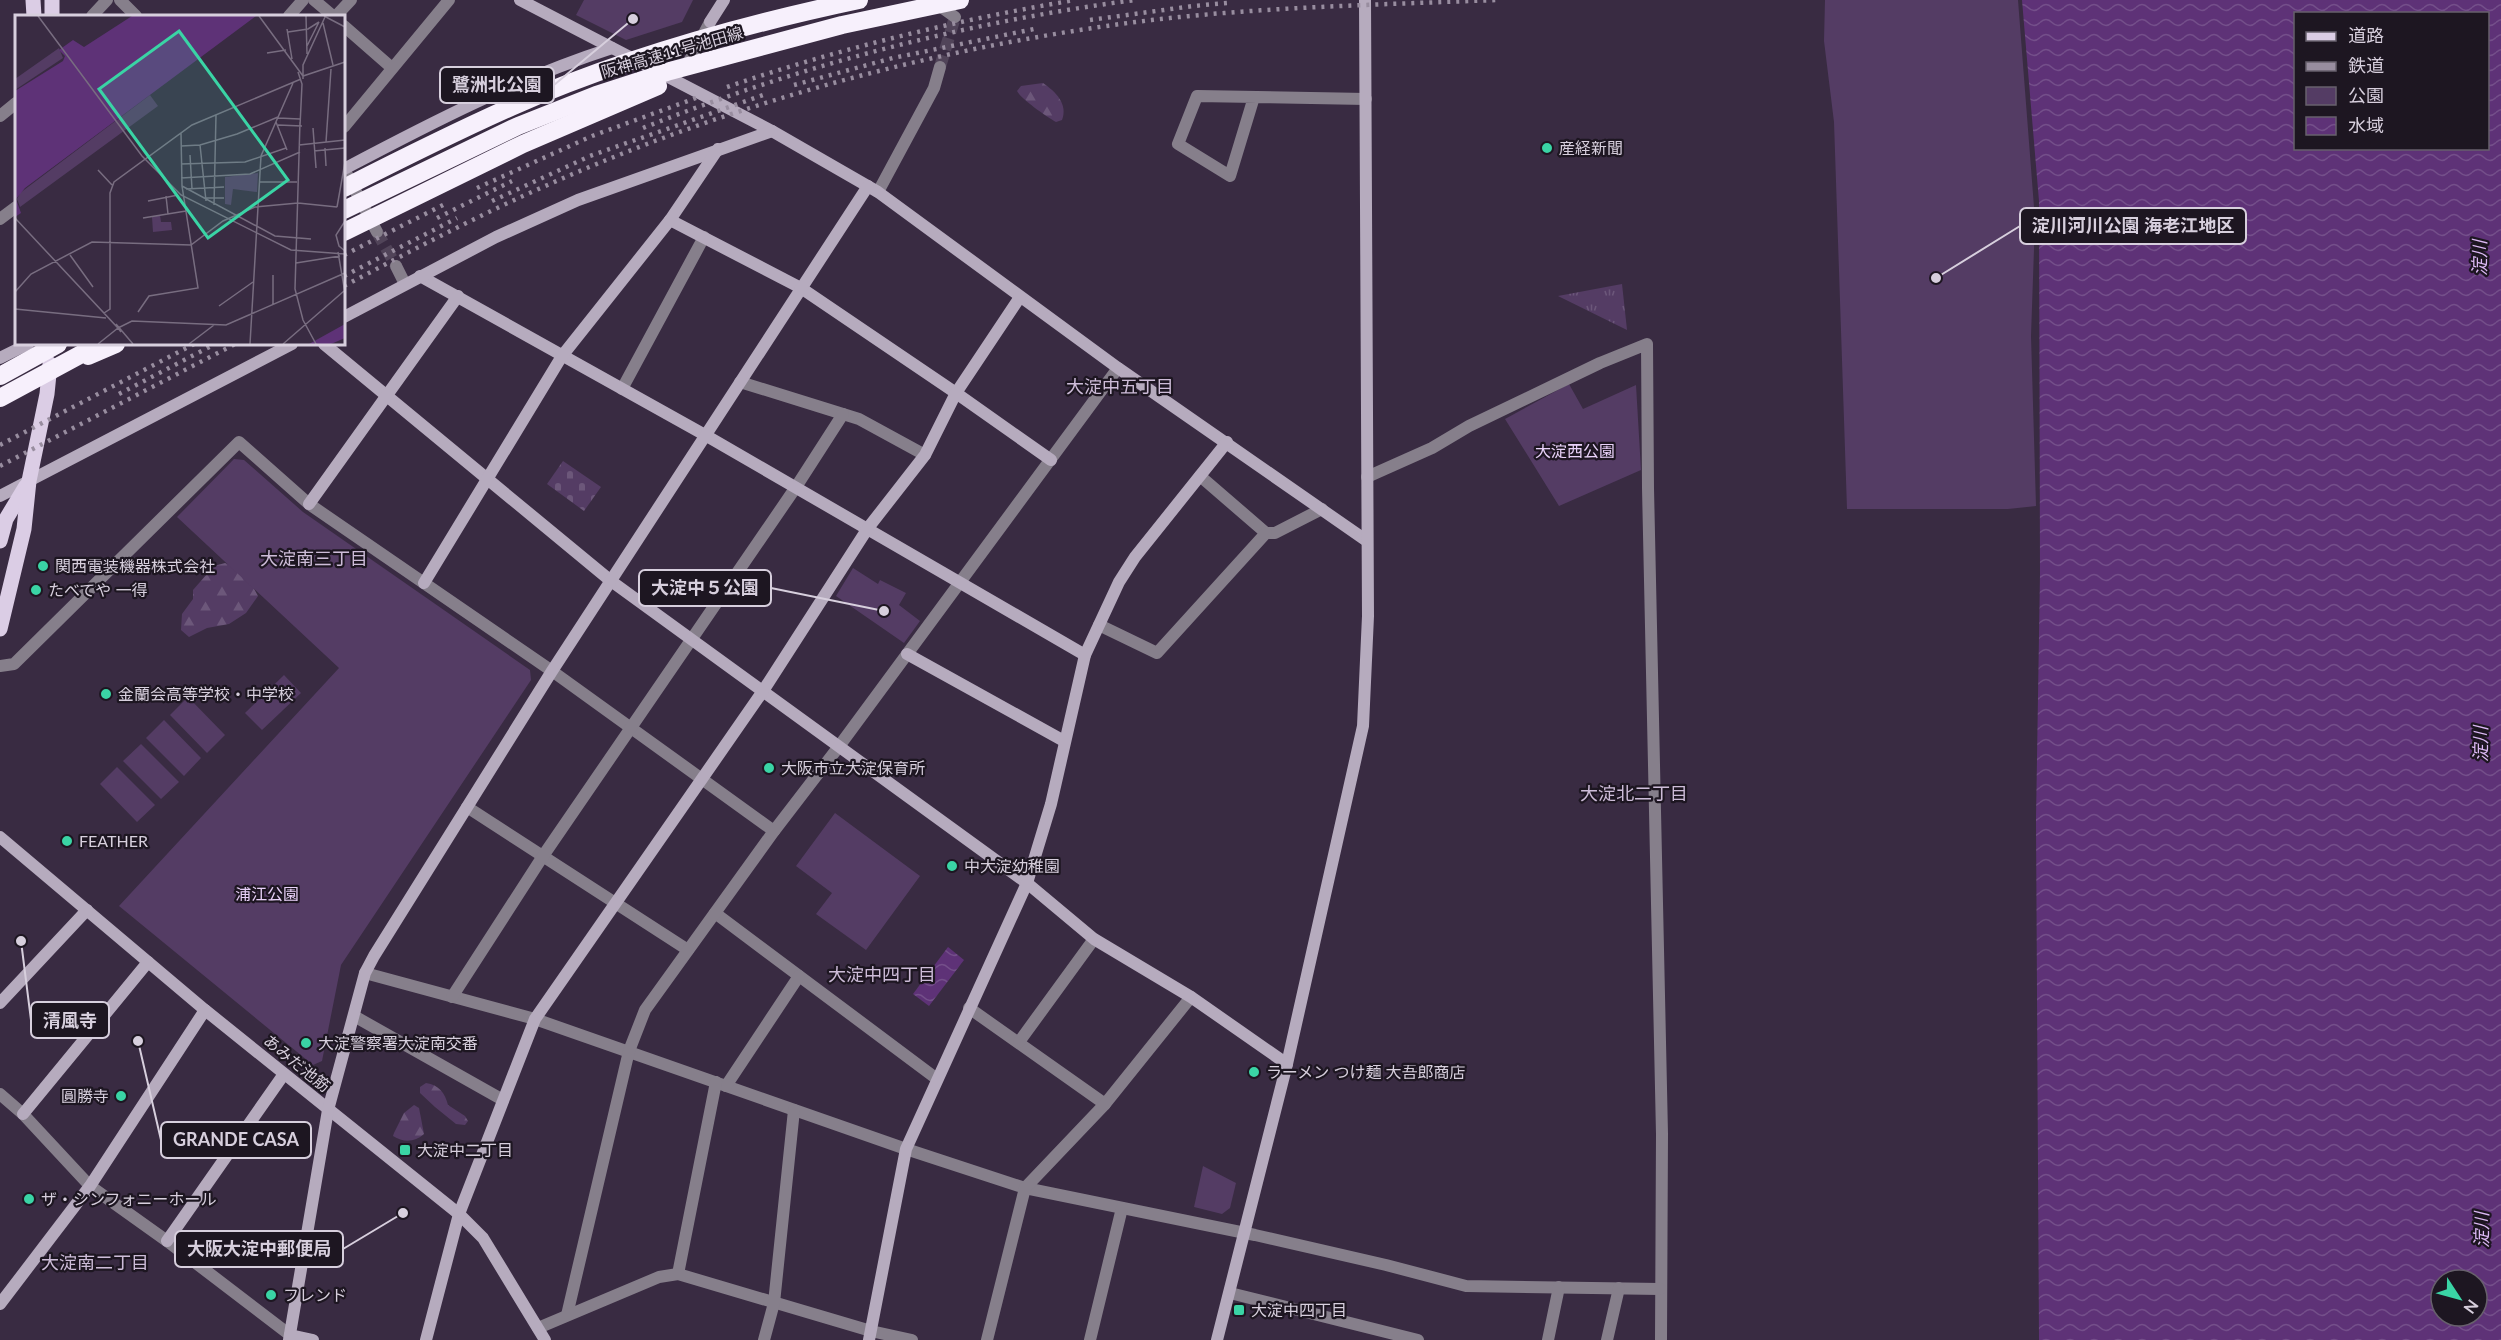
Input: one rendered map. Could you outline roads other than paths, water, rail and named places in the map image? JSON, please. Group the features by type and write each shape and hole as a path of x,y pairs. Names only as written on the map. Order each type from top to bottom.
{"highway":[{"name":"阪神高速11号池田線","path":"345,188 513,106 617,66 679,45 859,0"},
{"name":"阪神高速11号池田線","path":"345,210 518,126 596,95 670,71 842,25 957,8"},
{"path":"345,232 523,144 744,51"},
{"path":"0,376 56,345"},
{"path":"0,398 98,345"},
{"path":"49,374 114,345"}],"main road":[{"path":"33,0 34,15"},
{"path":"0,629 24,529 49,374 51,345"},
{"path":"0,541 6,519 30,481"}],"street":[{"path":"93,15 107,0"},
{"path":"120,0 135,15"},
{"path":"290,15 303,0"},
{"path":"314,0 334,15"},
{"path":"336,15 351,0"},
{"path":"345,126 449,0"},
{"path":"520,0 772,131 873,189 1118,368 1367,541"},
{"path":"678,82 724,0"},
{"path":"929,0 957,8"},
{"path":"1217,1340 1287,1064 1363,726 1368,616 1365,0"},
{"path":"345,27 392,68"},
{"path":"345,169 455,111 542,72 612,48"},
{"path":"289,1338 328,1110 365,973 552,671 801,288 873,189 934,88 940,68"},
{"path":"1254,97 1230,176 1178,144 1197,96 1254,97 1366,99"},
{"path":"0,116 15,104"},
{"path":"345,316 496,237 578,200 772,131"},
{"path":"424,583 562,356 670,220 718,149"},
{"path":"345,172 377,232"},
{"path":"0,219 15,208"},
{"path":"670,220 801,288 1051,460"},
{"path":"622,389 704,237"},
{"path":"396,266 405,284"},
{"path":"420,276 705,435 1085,655"},
{"path":"309,504 458,296"},
{"path":"426,1340 459,1214 535,1019 763,691 868,528 925,455 956,393 1020,297"},
{"path":"1367,477 1432,448 1470,426 1600,363 1647,344 1648,500 1662,1134 1661,1340"},
{"path":"0,358 26,345"},
{"path":"0,496 290,345"},
{"path":"325,345 611,581 840,745 1027,883 1094,939 1191,997 1287,1064"},
{"path":"567,1316 629,1052 645,1010 774,831 1118,368"},
{"path":"740,382 859,419 925,455"},
{"path":"452,997 543,856 796,487 843,414"},
{"path":"0,666 14,664 239,442 309,504 552,671 774,831"},
{"path":"870,1335 906,1149 1027,883 1051,804 1085,655 1119,582 1135,557 1227,442"},
{"path":"1200,476 1266,533 1275,533 1322,509"},
{"path":"1099,625 1157,653 1266,533"},
{"path":"907,654 1064,741"},
{"path":"467,807 688,950"},
{"name":"あみだ池筋","path":"0,837 206,1010 459,1214 483,1238 545,1340"},
{"path":"0,1003 87,910"},
{"path":"715,913 937,1079"},
{"path":"1019,1042 1094,939"},
{"path":"23,1114 148,962"},
{"path":"365,973 535,1019 906,1149 1025,1188 1244,1232 1386,1264 1466,1286 1660,1289"},
{"path":"678,1274 721,1084 799,976"},
{"path":"987,1340 1025,1188 1105,1104 1191,997"},
{"path":"969,1008 1105,1104"},
{"path":"0,1304 90,1186 206,1010"},
{"path":"354,1016 503,1100"},
{"path":"167,1241 284,1074"},
{"path":"0,1094 23,1114 90,1186 167,1241 289,1338 313,1340"},
{"path":"764,1340 774,1303 794,1110"},
{"path":"1090,1340 1122,1208"},
{"path":"538,1328 659,1277 678,1274 870,1335 912,1340"},
{"path":"1548,1340 1559,1287"},
{"path":"1607,1340 1619,1288"},
{"path":"1230,1293 1418,1340"}],"water":[{"name":"淀川","path":"2022,0 2501,0 2501,1340 2039,1340 2036,820 2040,574 2039,201"},
{"path":"948,947 964,960 929,1006 913,994"}],"tunnel":[{"path":"940,67 955,17"},
{"path":"377,232 396,266"}],"railway":[{"path":"727,87 900,36 1075,0"},
{"path":"643,128 763,85 885,49 1009,20 1135,0"},
{"path":"345,285 492,210 613,157 757,106 904,65 978,48 1128,23 1220,13 1312,7 1496,0"},
{"path":"1090,20 1227,3"},
{"path":"794,85 893,58 1034,29"},
{"path":"492,201 590,156 766,94"},
{"path":"477,188 592,136 696,98"},
{"path":"437,218 512,181"},
{"path":"345,254 445,204"},
{"path":"345,275 457,218"},
{"path":"0,445 192,345"},
{"path":"119,394 213,345"},
{"path":"0,466 233,345"}],"place":[{"name":"鷺洲北公園","path":"633,19"},
{"name":"産経新聞","path":"1547,148"},
{"name":"淀川河川公園 海老江地区","path":"1936,278"},
{"name":"関西電装機器株式会社","path":"43,566"},
{"name":"たべてや 一得","path":"36,590"},
{"name":"大淀中５公園","path":"884,611"},
{"name":"金蘭会高等学校・中学校","path":"106,694"},
{"name":"大阪市立大淀保育所","path":"769,768"},
{"name":"FEATHER","path":"67,841"},
{"name":"中大淀幼稚園","path":"952,866"},
{"name":"清風寺","path":"21,941"},
{"name":"GRANDE CASA","path":"138,1041"},
{"name":"大淀警察署大淀南交番","path":"306,1043"},
{"name":"ラーメン つけ麺 大吾郎商店","path":"1254,1072"},
{"name":"圓勝寺","path":"121,1096"},
{"name":"大淀中二丁目","path":"405,1150"},
{"name":"ザ・シンフォニーホール","path":"29,1199"},
{"name":"大阪大淀中郵便局","path":"403,1213"},
{"name":"フレンド","path":"271,1295"},
{"name":"大淀中四丁目","path":"1239,1310"}],"district":[{"name":"大淀中五丁目","path":"1120,387"},
{"name":"大淀南三丁目","path":"314,559"},
{"name":"大淀北二丁目","path":"1634,794"},
{"name":"大淀中四丁目","path":"882,975"},
{"name":"大淀南二丁目","path":"95,1263"}],"park label":[{"name":"大淀西公園","path":"1575,451"},
{"name":"浦江公園","path":"267,894"}]}
